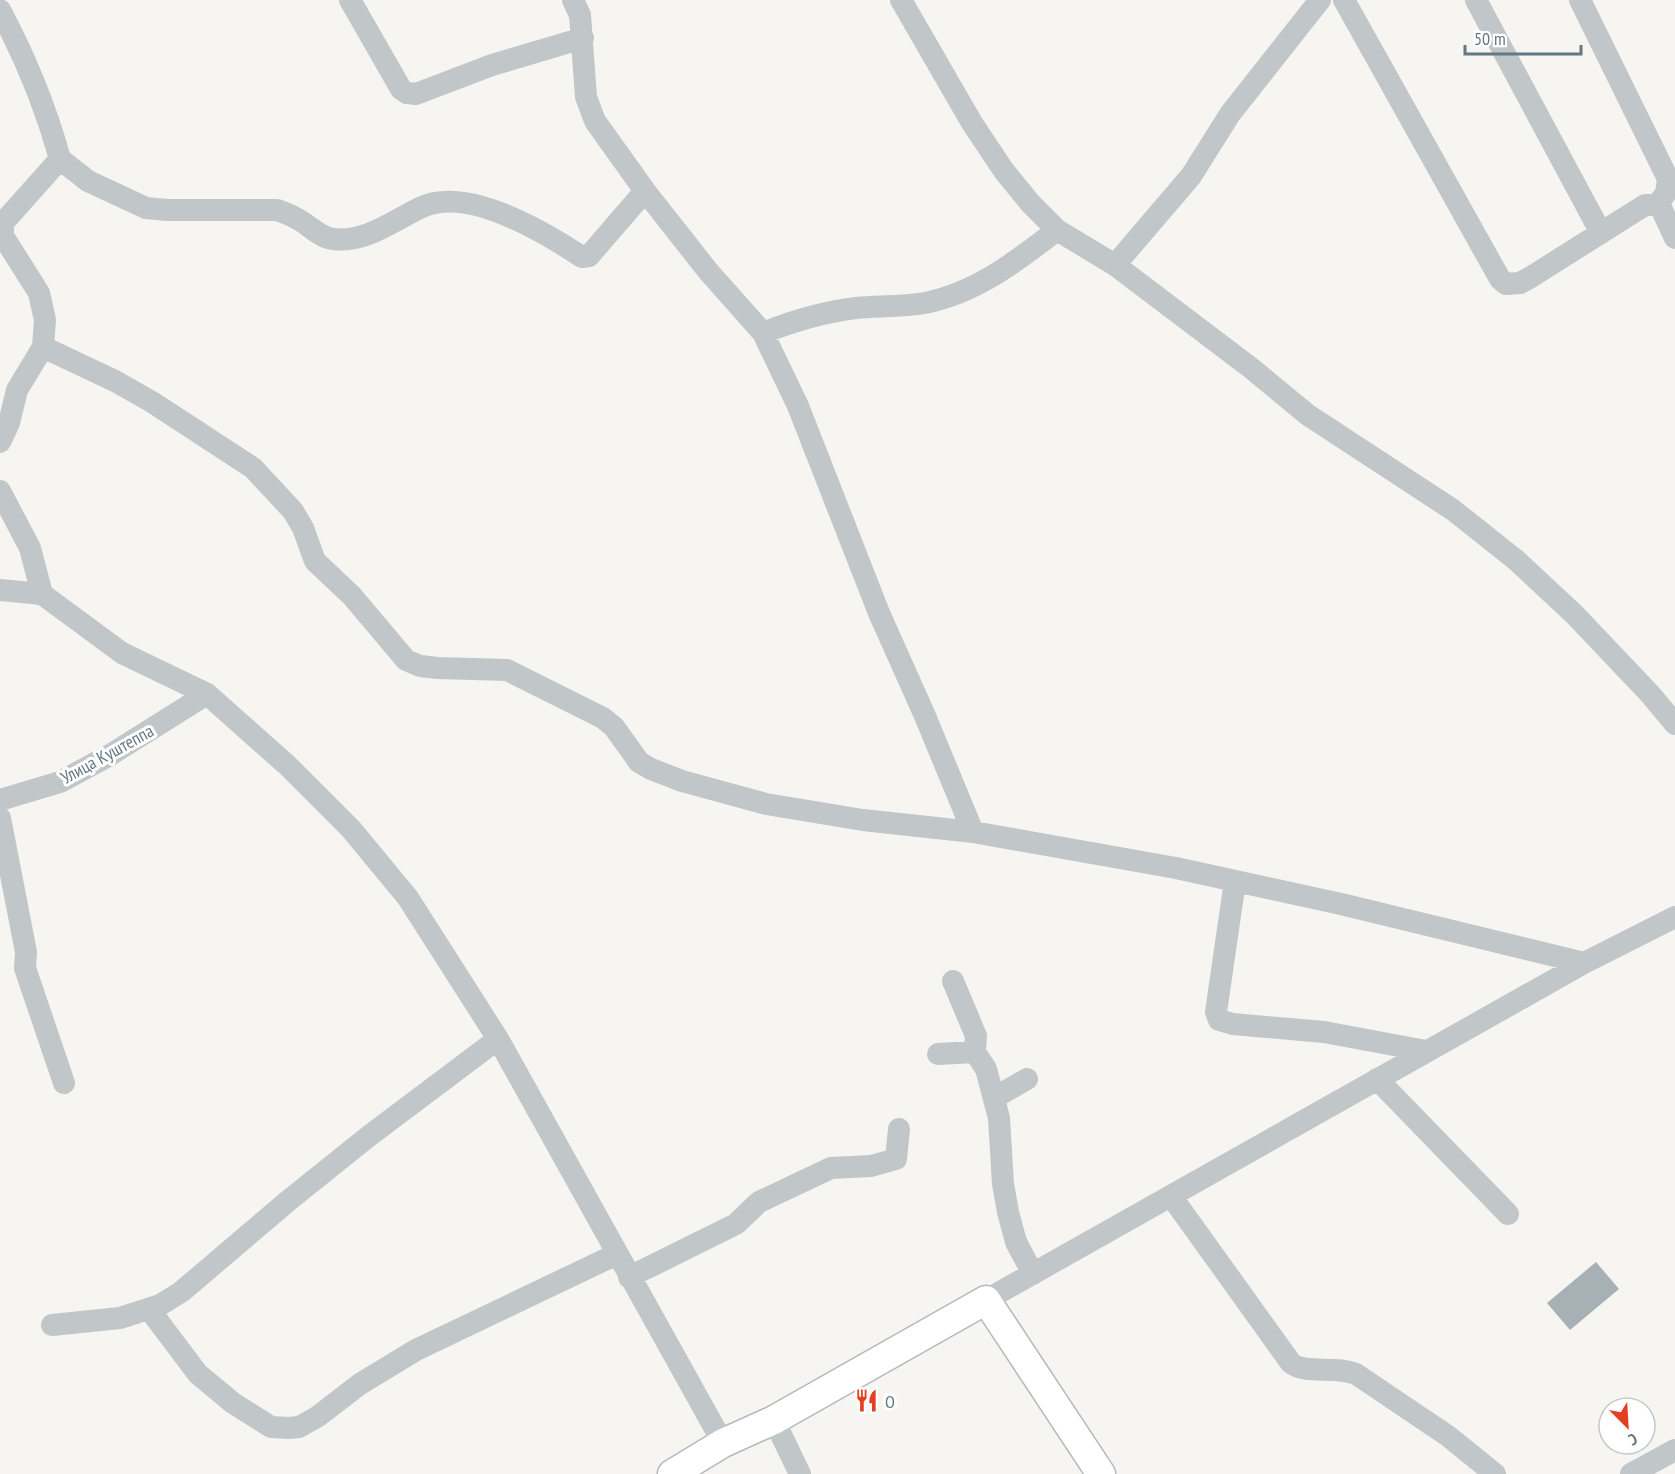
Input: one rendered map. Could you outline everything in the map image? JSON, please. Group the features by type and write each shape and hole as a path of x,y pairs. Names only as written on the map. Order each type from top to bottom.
{"main road":[{"path":"672,1474 723,1443 774,1420 986,1300 1101,1474"}],"street":[{"path":"350,0 401,89 407,93 416,94 492,65 583,38"},
{"path":"573,0 580,15 586,97 595,121 645,191 708,271 763,333 798,406 879,613 973,832"},
{"path":"901,0 972,123 1004,171 1031,204 1057,230 1115,265 1251,368 1308,415 1453,510 1516,560 1574,614 1650,694 1675,724"},
{"path":"1115,265 1191,176 1230,114 1320,0"},
{"path":"1344,0 1500,279 1506,284 1520,283 1645,205 1657,204 1666,193 1668,179 1580,0"},
{"path":"1476,0 1601,233"},
{"path":"0,10 33,81 60,159 88,181 146,208 277,210 289,214 332,239 379,230 422,207 448,201 484,208 517,219 550,236 582,257 586,257 645,191"},
{"path":"0,442 9,423 17,390 43,347 45,320 39,293 3,236 2,227 3,223 60,159"},
{"path":"1657,204 1675,238"},
{"path":"763,333 796,320 827,312 925,303 957,294 1011,265 1057,230"},
{"path":"43,347 115,381 152,402 253,468 293,511 303,528 315,561 352,596 406,660 420,666 438,668 507,670 603,718 614,727 639,762 651,769 682,781 766,804 862,820 973,832 1176,868 1353,907 1584,963"},
{"path":"0,491 30,548 42,594"},
{"path":"0,590 42,594 122,653 207,694 287,765 351,829 408,898 498,1039 723,1443"},
{"name":"Улица Куштеппа","path":"0,800 60,782 110,755 207,694"},
{"path":"0,818 26,952 25,968 64,1083"},
{"path":"1235,881 1216,1012 1219,1020 1233,1024 1324,1032 1426,1051"},
{"path":"986,1300 1584,963 1675,917"},
{"path":"953,981 976,1036 975,1052 986,1069 994,1098 999,1118 1003,1184 1008,1212 1016,1242 1033,1274"},
{"path":"52,1325 120,1318 160,1305 181,1292 369,1136 498,1039"},
{"path":"938,1054 975,1052"},
{"path":"994,1098 1027,1079"},
{"path":"1377,1079 1508,1214"},
{"path":"629,1277 736,1224 759,1202 831,1168 871,1166 896,1159 899,1129"},
{"path":"1171,1196 1291,1364 1297,1368 1332,1368 1356,1374 1448,1436 1495,1474"},
{"path":"149,1309 198,1374 233,1403 271,1427 299,1427 317,1417 360,1384 416,1350 616,1254"},
{"path":"774,1420 800,1474"},
{"path":"1631,1474 1675,1450"}],"building":[{"path":"1596,1262 1619,1289 1570,1330 1547,1303"}],"place":[{"name":"O","path":"867,1401"}]}
